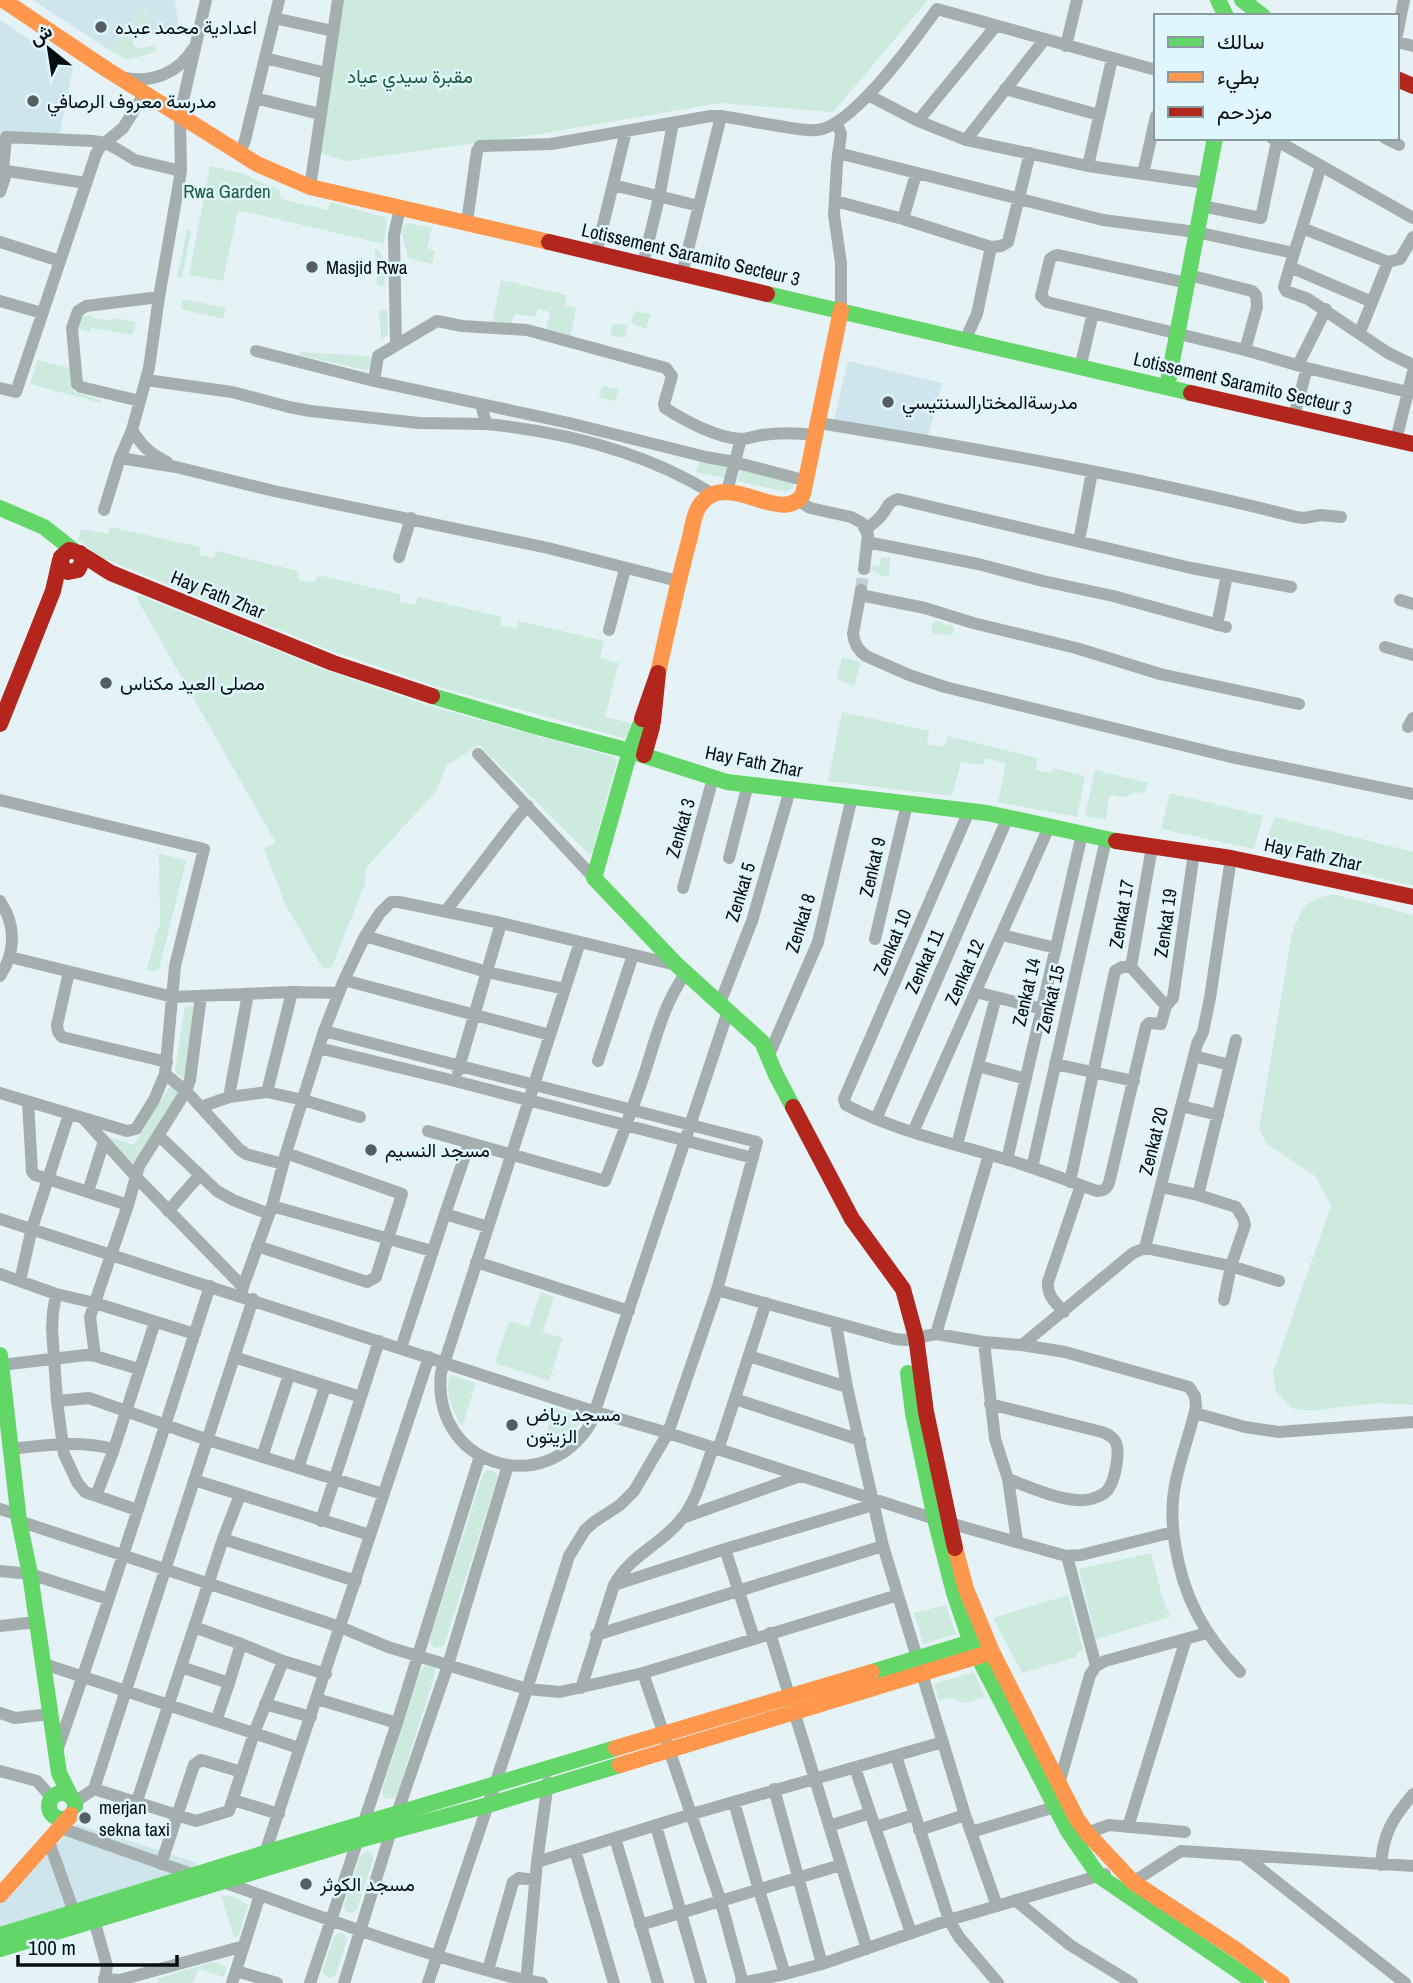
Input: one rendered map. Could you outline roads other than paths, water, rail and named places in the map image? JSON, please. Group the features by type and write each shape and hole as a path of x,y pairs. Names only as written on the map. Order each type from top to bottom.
{"street":[{"name":"Lotissement Saramito Secteur 3","path":"3,0 106,69 240,153 274,173 310,187 1413,444"},
{"path":"104,510 146,380 181,171 180,114 206,0"},
{"path":"240,153 279,0"},
{"path":"310,187 338,0"},
{"path":"1066,46 1077,0"},
{"path":"1242,0 1260,14"},
{"path":"1399,25 1404,0"},
{"path":"467,222 477,151 480,146 551,144 721,116 817,130 837,123 868,95 940,5 995,27 1154,70"},
{"path":"274,18 333,31"},
{"path":"918,121 995,27"},
{"path":"106,69 133,79 163,76 187,59 198,39"},
{"path":"966,140 1044,40"},
{"path":"265,58 326,73"},
{"path":"1088,166 1112,59"},
{"path":"1005,89 1099,116"},
{"path":"0,388 16,393 96,154 123,128 145,93"},
{"path":"868,95 918,121 966,140 1088,166 1206,183"},
{"path":"255,98 320,114"},
{"path":"682,274 721,116"},
{"path":"642,264 659,198 673,123"},
{"path":"146,380 232,392 310,411 419,423 531,428 584,439 683,475 720,492 782,506 794,504 802,496 807,481 841,310 841,263 834,215 841,134 837,123"},
{"path":"1143,174 1154,125"},
{"path":"596,254 626,131"},
{"path":"0,192 6,137 105,143 135,160 181,171"},
{"path":"1167,387 1215,140"},
{"path":"1202,206 1261,218 1274,140 1291,143 1321,166 1412,215"},
{"path":"1389,140 1399,145"},
{"path":"838,153 1103,220 1196,232 1294,253"},
{"path":"835,201 991,247 1001,246 1008,242 1030,153"},
{"path":"1321,166 1284,287 1286,291 1326,309 1388,353 1413,366"},
{"path":"3,171 86,183"},
{"path":"903,219 916,174"},
{"path":"613,185 699,206"},
{"path":"396,344 394,235 400,208"},
{"path":"1302,228 1388,262 1399,259 1413,237"},
{"path":"0,242 60,261"},
{"path":"965,340 977,314 991,247"},
{"path":"1245,350 1257,307 1256,295 1252,291 1058,255 1050,259 1041,296 1043,299 1408,392"},
{"path":"1360,332 1388,262"},
{"path":"1290,267 1372,302"},
{"path":"140,401 77,384 72,328 78,312 86,306 159,297"},
{"path":"0,301 42,313"},
{"path":"1294,416 1303,367 1326,309"},
{"path":"1080,368 1093,313"},
{"path":"374,381 378,356 437,321 462,326 527,330 666,368 672,376 665,408 724,436 741,439 763,434 818,429 946,443 1227,499 1296,517 1341,517"},
{"path":"256,351 374,381 569,423 706,457 734,461 807,481"},
{"path":"1396,440 1413,372"},
{"path":"481,404 486,424"},
{"path":"132,430 142,446 176,467"},
{"path":"594,878 656,702 658,673 695,515 698,507 720,492 741,439"},
{"path":"120,458 176,467 274,491 548,548 678,581"},
{"path":"1079,541 1092,472"},
{"path":"866,535 887,505 893,499 898,499 1191,568 1291,587"},
{"path":"799,500 810,508 857,519 866,535 864,569"},
{"path":"0,508 35,522 52,533 59,547 82,564 53,591"},
{"path":"399,557 411,518"},
{"path":"866,535 1043,581 1113,596 1221,626 1227,575"},
{"path":"68,555 88,560 111,573"},
{"path":"0,724 68,555"},
{"path":"609,631 625,569"},
{"path":"76,571 111,573"},
{"name":"Hay Fath Zhar","path":"111,573 333,663 429,695 637,753 713,778 1008,817 1107,839 1231,858 1413,897"},
{"path":"1299,704 1160,674 1076,648 860,593 854,640 866,656 909,675 958,690 1231,757 1413,794"},
{"path":"1385,647 1413,655"},
{"path":"478,754 681,969 760,1039 846,1208 903,1289 911,1338 913,1413 942,1520 966,1589 981,1648 1055,1807 1099,1876 1234,1977 1256,1983"},
{"name":"Zenkat 3","path":"683,888 713,778"},
{"path":"729,858 748,784"},
{"name":"Zenkat 5","path":"508,1465 532,1465 567,1451 585,1433 596,1412 691,1124 790,790"},
{"name":"Zenkat 8","path":"769,1055 818,942 852,797"},
{"path":"0,800 205,849 175,966 166,1068 154,1100 138,1126 133,1131 127,1131 0,1093"},
{"name":"Zenkat 9","path":"875,939 906,804"},
{"path":"446,911 528,806"},
{"name":"Zenkat 10","path":"877,1119 845,1103 844,1099 969,811"},
{"name":"Zenkat 11","path":"877,1119 1008,817"},
{"name":"Zenkat 12","path":"913,1132 1049,827"},
{"name":"Zenkat 14","path":"1007,1160 1082,834"},
{"name":"Zenkat 15","path":"1032,1168 1107,839"},
{"name":"Zenkat 17","path":"1152,847 1131,967 1170,1002"},
{"name":"Zenkat 19","path":"1170,1002 1194,853"},
{"name":"Zenkat 20","path":"1144,1248 1203,1032 1231,858"},
{"path":"0,901 12,929 10,957 0,976"},
{"path":"0,1771 37,1781 52,1802 59,1819 63,1819 72,1804 94,1789 234,1357 257,1246 271,1210 284,1158 324,1031 344,980 365,936 380,913 391,902 400,902 501,923 681,969"},
{"path":"454,1081 501,923"},
{"path":"1002,935 1056,948"},
{"path":"365,936 487,972 565,989"},
{"path":"344,1983 391,1831 448,1665 508,1465 480,1456 454,1432 443,1409 440,1385 443,1362 580,942"},
{"path":"598,1061 633,955"},
{"path":"10,957 173,998 292,992 339,993"},
{"path":"1064,1312 1050,1296 1048,1282 1076,1184 1094,1073 1115,971 1122,967 1131,967"},
{"path":"428,1131 605,1181 681,969"},
{"path":"69,972 57,1025 62,1037 166,1068 230,1140 246,1154 284,1158 402,1194 376,1277 367,1282 257,1246"},
{"path":"344,980 550,1035"},
{"path":"267,1093 292,992"},
{"path":"976,992 1042,1009"},
{"path":"229,1097 248,994"},
{"path":"95,1356 90,1317 139,1166 186,1091 190,1080 201,996"},
{"path":"957,1145 996,997"},
{"path":"877,1119 1097,1191 1105,1189 1108,1186 1146,1026 1149,1023 1161,1024 1170,1002"},
{"path":"324,1031 757,1142 717,1290 668,1433 634,1491 620,1505 594,1522 573,1547 569,1556 428,1983"},
{"path":"1198,1195 1236,1040"},
{"path":"319,1048 753,1158"},
{"path":"1196,1050 1230,1065"},
{"path":"1055,1064 1134,1081"},
{"path":"978,1066 1026,1079"},
{"path":"201,1107 229,1097 267,1093 303,1100 360,1117"},
{"path":"28,1102 32,1172 128,1205"},
{"path":"1181,1107 1218,1115"},
{"path":"20,1281 32,1228 69,1114"},
{"path":"83,1119 246,1294"},
{"path":"158,1135 217,1191 233,1200 432,1251"},
{"path":"88,1192 104,1142"},
{"path":"401,1348 469,1144"},
{"path":"936,1334 989,1155"},
{"path":"168,1211 199,1175"},
{"path":"1161,1187 1236,1207 1243,1218 1245,1225 1231,1266 1224,1300"},
{"path":"445,1214 488,1227"},
{"path":"0,1219 210,1286 246,1294 596,1412 800,1475 872,1502 1067,1556 1081,1555 1173,1532"},
{"path":"1022,1345 1133,1253 1144,1248 1231,1266 1279,1281"},
{"path":"476,1262 629,1311"},
{"path":"0,1274 56,1294 95,1303 195,1334"},
{"path":"56,1752 125,1554 210,1286"},
{"path":"717,1290 895,1339 936,1334 1065,1352 1189,1387 1195,1396 1195,1413 1172,1505 1179,1567 1194,1610 1207,1633 1240,1672"},
{"path":"56,1294 52,1320 57,1401 64,1454 77,1482 85,1492 137,1510"},
{"path":"581,1688 614,1586 625,1568 682,1518 696,1495 735,1399 766,1303"},
{"path":"96,1496 155,1322"},
{"path":"836,1324 847,1387 883,1546 965,1815 997,1906"},
{"path":"321,1521 379,1341"},
{"path":"984,1342 995,1439 1008,1479 1017,1541"},
{"path":"72,1804 59,1773 30,1574 19,1518 1,1360 54,1359 86,1355 139,1369"},
{"path":"748,1356 847,1387"},
{"path":"234,1357 361,1397"},
{"path":"267,1861 299,1748 326,1674 429,1357"},
{"path":"262,1457 289,1375"},
{"path":"298,1468 326,1387"},
{"path":"57,1401 89,1398 208,1440 383,1494"},
{"path":"735,1399 860,1440"},
{"path":"990,1404 1102,1432 1112,1437 1118,1446 1111,1485 1104,1494 1092,1499 1061,1497 1008,1479"},
{"path":"1195,1413 1245,1427 1279,1432 1413,1422"},
{"path":"10,1449 62,1443 114,1449"},
{"path":"310,1983 397,1723 480,1456"},
{"path":"682,1518 800,1475"},
{"path":"194,1480 370,1535"},
{"path":"136,1801 240,1495"},
{"path":"614,1586 872,1502"},
{"path":"0,1509 209,1584 340,1627 388,1647 527,1689 560,1692 643,1673 898,1595"},
{"path":"223,1539 356,1581"},
{"path":"596,1635 883,1546"},
{"path":"725,1549 754,1638"},
{"path":"1067,1556 1096,1666"},
{"path":"0,1571 30,1574 108,1599"},
{"path":"0,1626 37,1622"},
{"path":"194,1627 283,1661 326,1674"},
{"path":"770,1633 867,1949"},
{"path":"1059,1784 1090,1675 1096,1666 1105,1661 1207,1633"},
{"path":"1128,1826 1186,1639"},
{"path":"216,1721 241,1644"},
{"path":"0,1935 194,1875 267,1861 361,1832 398,1813 551,1767 666,1741 981,1648"},
{"path":"981,1648 1087,1833 1118,1869 1133,1882 1282,1983"},
{"path":"94,1789 196,1821 229,1811 254,1733 283,1661"},
{"path":"44,1664 299,1748"},
{"path":"181,1667 229,1684"},
{"path":"643,1673 721,1902 742,1983 822,1964 949,1920 1118,1869"},
{"path":"317,1699 397,1723"},
{"path":"265,1704 311,1717"},
{"path":"0,1711 15,1718 51,1714"},
{"path":"361,1832 391,1831 488,1805 666,1741"},
{"path":"537,1862 775,1789 943,1742"},
{"path":"896,1756 949,1920 995,1983"},
{"path":"161,1864 194,1765 201,1760 242,1772"},
{"path":"526,1982 537,1862 551,1767"},
{"path":"855,1768 911,1933"},
{"path":"59,1773 52,1802 53,1836 74,1912"},
{"path":"775,1789 822,1964"},
{"path":"52,1802 63,1793 72,1804"},
{"path":"1381,1864 1382,1848 1388,1830 1396,1814 1413,1794"},
{"path":"233,1800 279,1814"},
{"path":"734,1802 785,1974"},
{"path":"0,1895 53,1836 72,1804"},
{"path":"971,1832 1055,1807"},
{"path":"829,1826 870,1813"},
{"path":"876,1827 914,1815"},
{"path":"919,1829 965,1815"},
{"path":"1087,1833 1109,1825 1185,1832"},
{"path":"656,1826 701,1983"},
{"path":"53,1836 194,1875"},
{"path":"615,1838 658,1983"},
{"path":"575,1850 614,1983"},
{"path":"1133,1882 1181,1851 1413,1866"},
{"path":"1243,1855 1405,1983 1413,1978"},
{"path":"0,1949 223,1882 267,1861"},
{"path":"640,1925 841,1865"},
{"path":"488,1970 513,1882 519,1878 535,1880"},
{"path":"223,1882 437,1956 526,1982 542,1983"},
{"path":"260,1895 234,1977 277,1983"},
{"path":"1015,1900 1112,1978 1132,1983"},
{"path":"94,1920 107,1966 104,1981 124,1982 244,1946"}],"tunnel":[{"path":"861,590 864,569"}],"place":[{"name":"اعدادية محمد عبده","path":"101,27"},
{"name":"مدرسة معروف الرصافي","path":"33,101"},
{"name":"Masjid Rwa","path":"312,267"},
{"name":"مدرسةالمختارالسنتيسي","path":"888,402"},
{"name":"مصلى العيد مكناس","path":"106,683"},
{"name":"مسجد النسيم","path":"371,1150"},
{"name":"مسجد رياض الزيتون","path":"512,1425"},
{"name":"merjan sekna taxi","path":"85,1818"},
{"name":"مسجد الكوثر","path":"306,1884"}],"park label":[{"name":"مقبرة سيدي عياد","path":"410,76"},
{"name":"Rwa Garden","path":"227,191"}]}
